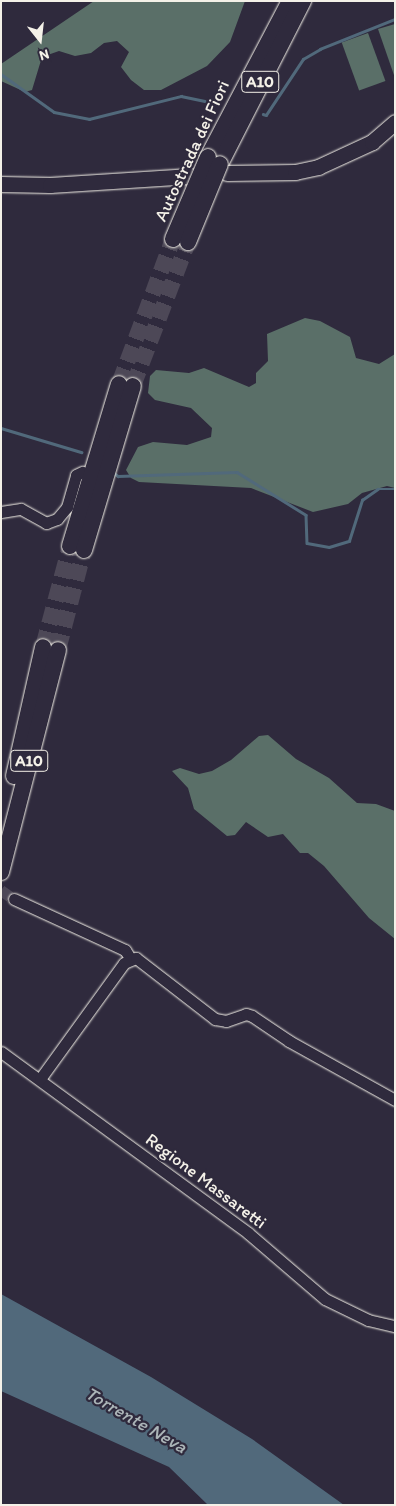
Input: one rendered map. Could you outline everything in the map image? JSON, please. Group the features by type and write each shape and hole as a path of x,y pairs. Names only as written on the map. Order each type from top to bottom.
{"highway":[{"name":"Autostrada dei Fiori","path":"219,165 290,1"},
{"name":"Autostrada dei Fiori","path":"181,241 303,1"},
{"path":"77,548 126,385"},
{"name":"A10","path":"1,826 50,648 1,872"}],"main road":[{"path":"219,165 295,172 318,167 372,142 395,122"},
{"path":"1,184 66,184 191,176"}],"street":[{"path":"1,512 21,509 46,523 57,518 67,506 76,475 82,472"},
{"path":"14,898 125,950 130,958 146,964 215,1019 252,1016 289,1041 395,1100"},
{"path":"40,1079 70,1033 130,958"},
{"name":"Regione Massaretti","path":"1,1052 248,1233 325,1299 368,1320 395,1326"}],"green space":[{"path":"94,1 245,1 230,42 207,66 161,90 144,90 131,80 121,67 129,52 117,41 104,43 91,53 75,56 59,51 42,57 32,90 25,92 1,81 1,64"},
{"path":"395,24 395,78 378,29"},
{"path":"368,33 385,81 359,91 342,43"},
{"path":"305,318 320,321 350,337 356,358 379,364 395,354 395,488 387,486 362,493 348,504 313,512 251,488 139,482 131,478 126,470 138,447 153,442 187,445 211,437 212,428 191,408 155,400 148,393 150,376 156,370 189,373 204,368 249,387 256,383 256,373 268,361 267,334"},
{"path":"268,735 296,759 329,778 357,803 376,804 395,811 395,939 369,918 324,866 308,853 300,853 283,834 268,837 246,822 235,835 227,836 194,809 188,788 172,771 180,768 199,774 212,771 231,760 259,736"}],"water":[{"name":"Torrente Neva","path":"1,1294 151,1377 252,1439 344,1505 208,1505 169,1467 1,1391"}],"waterway":[{"path":"263,114 266,115 303,59 320,49 395,19"},
{"path":"1,74 54,112 89,119 181,96 204,101"},
{"path":"1,428 81,452"},
{"path":"114,473 118,476 237,472 306,515 307,543 329,547 349,541 362,500 378,489 395,489"}],"tunnel":[{"path":"119,384 173,239"},
{"path":"133,386 188,242"},
{"path":"43,647 70,546"},
{"path":"58,650 84,550"},
{"path":"1,890 14,899"}]}
